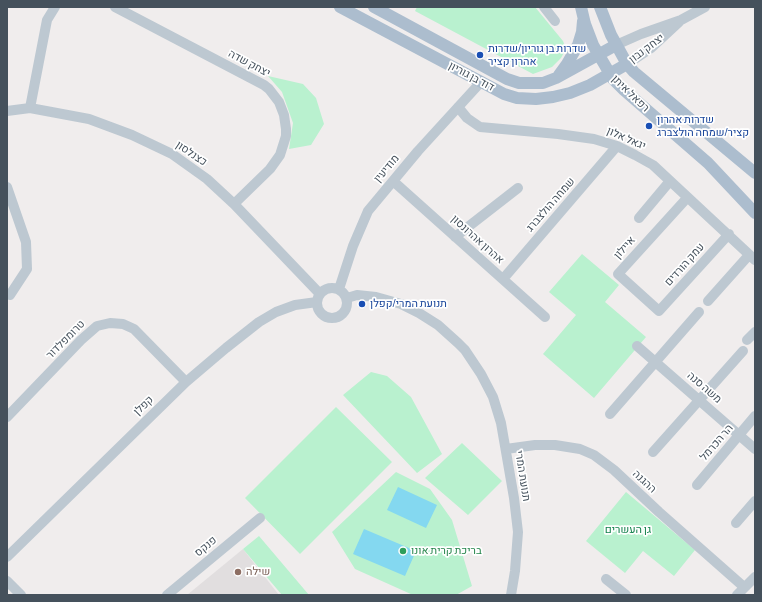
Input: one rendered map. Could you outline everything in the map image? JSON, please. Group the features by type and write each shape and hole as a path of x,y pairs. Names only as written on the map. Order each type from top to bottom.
{"main road":[{"name":"דוד בן גוריון","path":"340,7 504,94 517,98 536,99 570,93 590,85 610,74"},
{"name":"דוד בן גוריון","path":"374,7 507,79 519,83 543,83 556,78 616,45"},
{"name":"רפאל איתן","path":"600,7 605,23 616,45 637,75 755,173"},
{"path":"556,78 567,64 578,45 582,32 582,10"},
{"name":"רפאל איתן","path":"582,10 588,34 598,55 610,74 624,90 708,163 755,214"},
{"name":"יצחק נבון","path":"610,74 628,64"}],"street":[{"path":"30,108 46,20 54,7"},
{"name":"יצחק שדה","path":"115,7 264,85 279,102 284,115 286,129 286,136 280,155 270,169 234,204"},
{"path":"544,7 555,21"},
{"name":"יצחק נבון","path":"616,45 640,34 681,20 705,7"},
{"name":"יצחק נבון","path":"628,64 651,48 681,20"},
{"name":"מודיעין","path":"339,289 346,266 368,211 481,82"},
{"name":"יגאל אלון","path":"458,107 467,118 480,127 580,136 617,146 653,165 752,257"},
{"name":"כצנלסון","path":"7,111 30,108 89,119 132,135 172,154 206,179 234,204 319,298"},
{"name":"שמחה הולצברג","path":"503,279 617,146"},
{"name":"אהרון אהרונסון","path":"393,181 545,317"},
{"path":"639,218 670,181"},
{"path":"7,187 26,242 28,269 10,296"},
{"path":"455,237 518,188"},
{"name":"איילון","path":"659,311 618,274 687,198"},
{"name":"עמק הורדים","path":"659,311 729,234"},
{"path":"708,301 752,257"},
{"path":"326,289 339,289 344,292 347,298 348,303 345,312 341,315 332,318 321,313 319,310 319,298 326,289"},
{"name":"תנועת המרי","path":"347,298 357,296 376,297 401,304 420,313 438,325 458,343 476,366 493,397 501,422 506,449 518,532 515,571 511,595"},
{"name":"קפלן","path":"7,557 186,382 226,348 265,318 295,305 319,298"},
{"path":"610,414 699,312"},
{"name":"טרומפלדור","path":"7,417 81,340 97,326 110,323 123,324 134,330 186,382"},
{"path":"747,340 755,332"},
{"name":"משה סנה","path":"637,346 755,449"},
{"path":"653,452 743,351"},
{"name":"הר הכרמל","path":"697,485 755,416"},
{"name":"ההגנה","path":"506,449 536,445 555,445 580,449 594,455 614,470 744,587"},
{"path":"736,523 755,502"},
{"name":"פנקס","path":"167,595 260,518"},
{"path":"737,595 755,577"},
{"path":"606,579 626,595"},
{"path":"7,581 21,595"}],"shaded area":[{"name":"שילה","path":"243,549 279,595 187,595"}],"green space":[{"path":"417,7 535,7 563,41 566,49 561,58 552,67 533,74 415,11"},
{"path":"268,76 303,84 316,98 324,124 311,145 289,149 293,123 282,92"},
{"path":"582,254 619,285 605,302 646,337 594,398 543,354 576,315 549,292"},
{"path":"371,372 387,376 411,397 442,454 417,473 343,395"},
{"path":"336,407 392,462 300,554 245,498"},
{"path":"462,443 502,481 468,515 425,478"},
{"name":"בריכת קרית אונו","path":"396,472 430,489 452,520 472,586 456,595 413,595 355,569 332,532"},
{"name":"גן העשרים","path":"626,492 695,550 674,576 643,551 625,573 586,541"},
{"path":"259,536 309,595 282,595 243,549"}],"water":[{"path":"398,487 437,505 426,528 387,510"},
{"path":"364,529 416,551 405,576 353,554"}],"place":[{"name":"שדרות בן גוריון/שדרות אהרון קציר","path":"480,55"},
{"name":"שדרות אהרון קציר/שמחה הולצברג","path":"649,126"},
{"name":"תנועת המרי/קפלן","path":"362,304"},
{"name":"בריכת קרית אונו","path":"403,551"},
{"name":"שילה","path":"238,572"}]}
